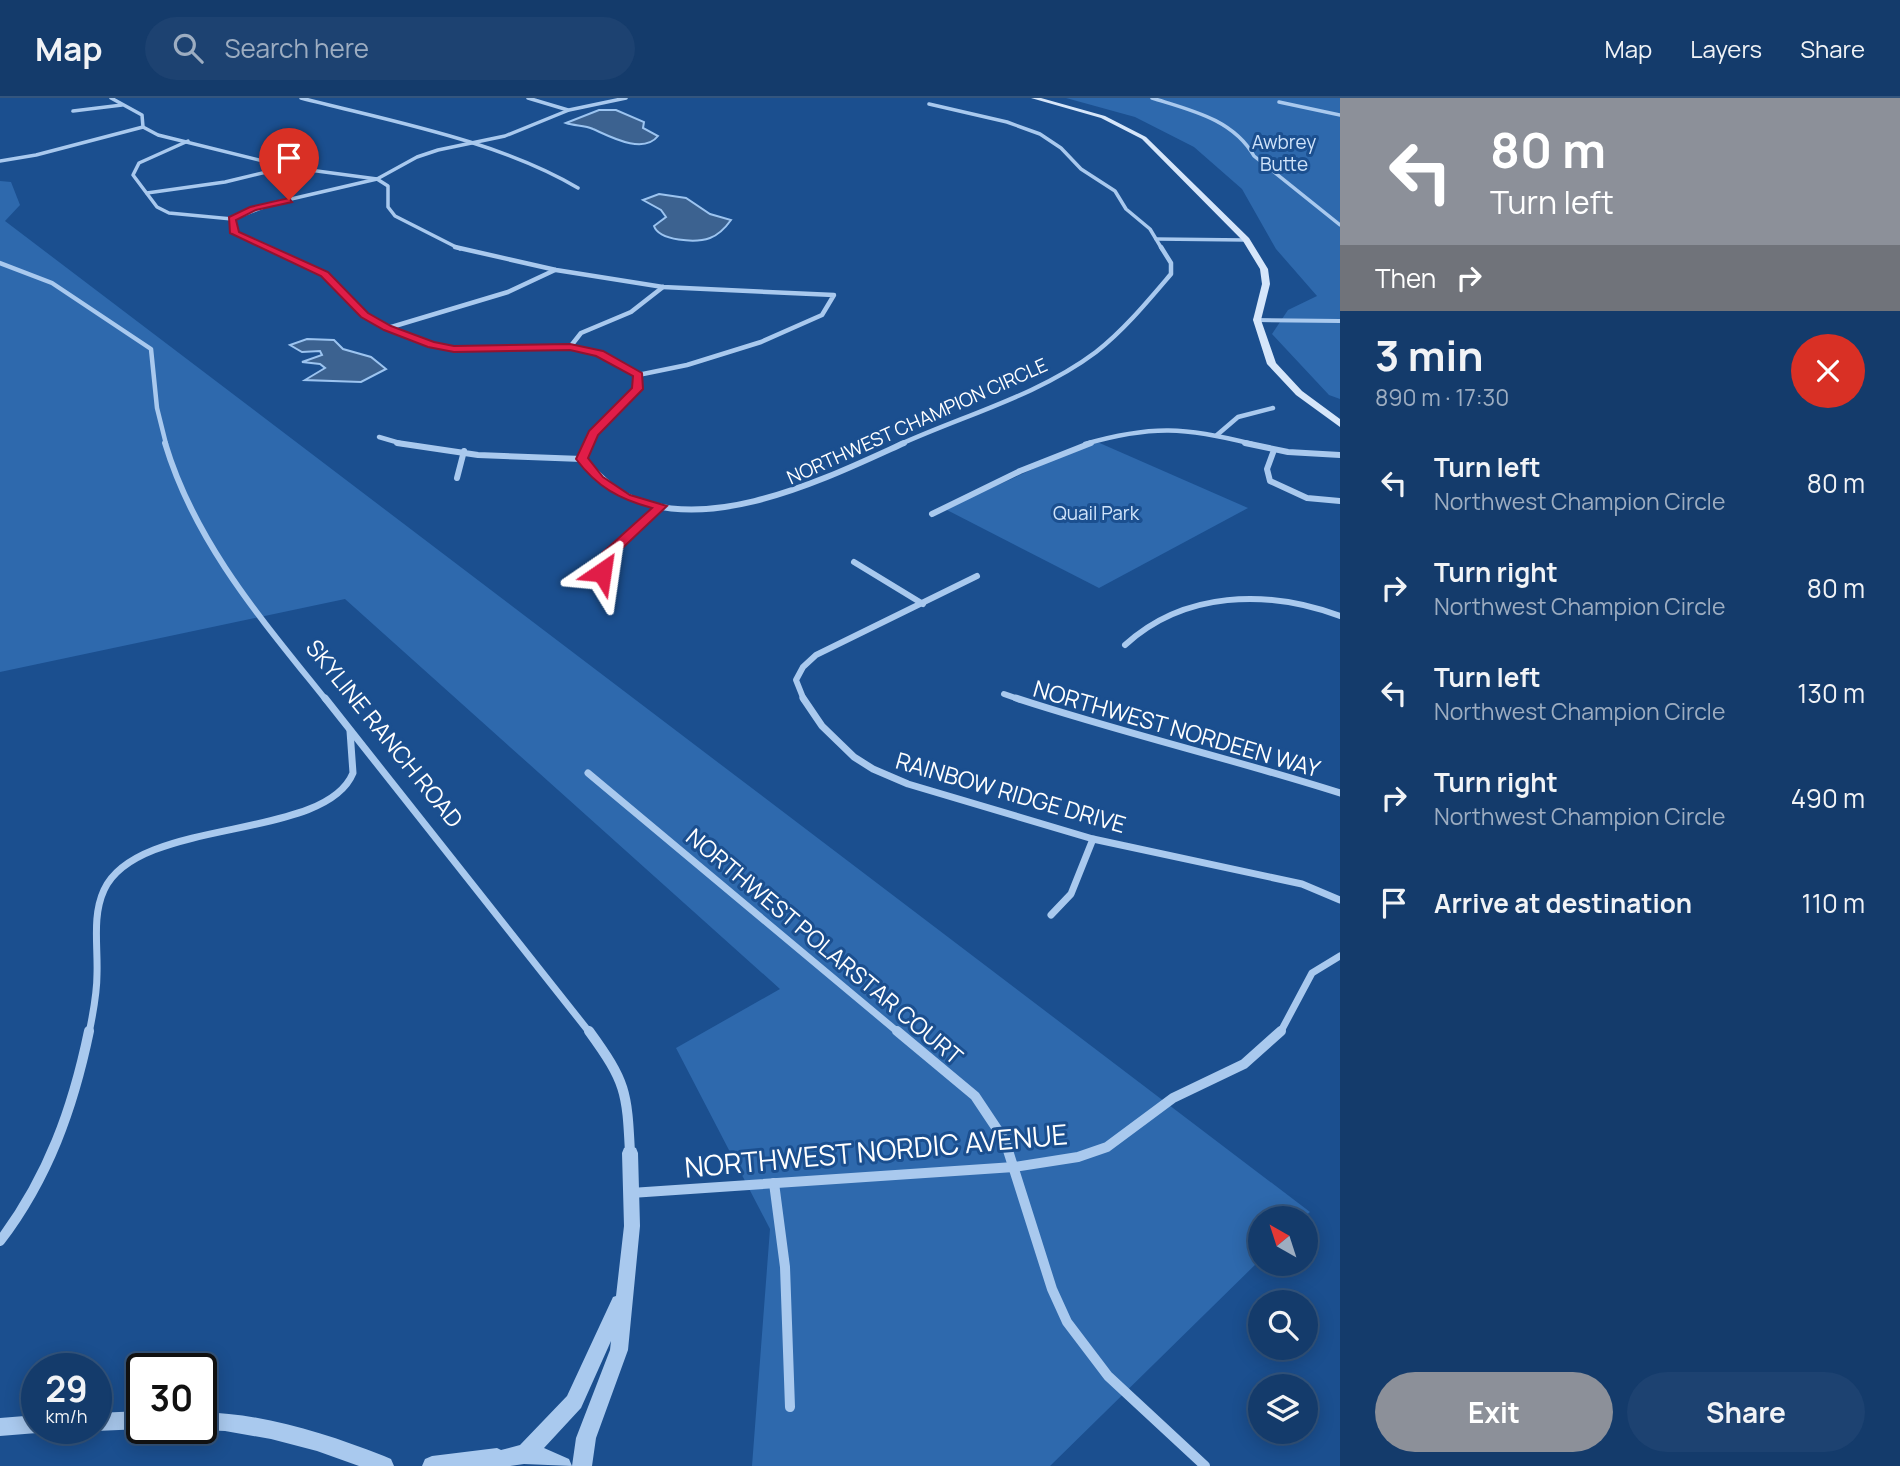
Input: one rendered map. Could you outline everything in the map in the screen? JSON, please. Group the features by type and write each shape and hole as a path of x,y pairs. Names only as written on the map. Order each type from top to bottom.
{"main road":[{"path":"1034,98 1103,117 1144,138 1246,240 1264,269 1266,284 1257,320 1263,345 1272,358 1340,416"},
{"path":"1272,358 1272,364 1287,382 1340,424"}],"street":[{"path":"111,98 142,115 143,127"},
{"path":"301,98 473,143 492,152 546,169 578,188"},
{"path":"528,98 569,110"},
{"path":"188,141 153,155 134,169 133,175 157,207 169,212 232,219 274,203 377,179 417,157 517,133 569,110 626,98"},
{"path":"1152,98 1234,132 1250,145 1254,156 1340,225"},
{"path":"1279,102 1340,115"},
{"path":"929,104 1007,122 1040,134 1061,148 1081,169 1115,191 1126,209 1150,229 1156,239 1246,240"},
{"path":"73,111 122,105"},
{"path":"0,161 50,153 143,127 158,135 287,167 377,179 388,186 388,207 395,216 457,248 489,257 663,287 834,295 822,315 761,342 687,365 638,375 599,354 570,347 454,349 432,345 388,328 365,315 324,274 235,233 232,219"},
{"path":"147,193 225,182 287,167"},
{"name":"NORTHWEST CHAMPION CIRCLE","path":"582,459 599,480 626,497 661,506 712,508 784,495 1074,366 1118,329 1171,274 1171,263 1156,239"},
{"name":"SKYLINE RANCH ROAD","path":"0,263 52,283 151,349 157,408 172,466 203,535 239,591 568,1002 615,1067 627,1096 632,1226 622,1297 619,1350 586,1438 582,1466"},
{"path":"388,328 508,292 556,270"},
{"path":"570,347 581,333 631,312 663,287"},
{"path":"1257,320 1340,321"},
{"path":"379,437 396,443 464,451 582,459 593,434 638,389 638,375"},
{"path":"1217,435 1238,417 1272,408"},
{"path":"932,514 1104,437 1144,429 1176,429 1217,435 1274,450 1340,455"},
{"path":"1274,450 1268,462 1267,476 1270,481 1307,498 1340,501"},
{"path":"457,478 464,451"},
{"path":"602,572 607,556 661,506"},
{"path":"854,562 923,604"},
{"name":"RAINBOW RIDGE DRIVE","path":"976,576 816,655 803,667 796,680 802,700 850,755 883,774 1093,839 1302,884 1340,900"},
{"path":"1125,645 1137,632 1168,613 1211,601 1299,602 1340,616"},
{"name":"NORTHWEST NORDEEN WAY","path":"1004,694 1114,730 1261,768 1340,793"},
{"path":"0,1241 14,1224 46,1170 79,1072 96,990 98,915 102,891 116,873 152,853 227,829 297,813 334,797 350,779 354,768 350,729"},
{"name":"NORTHWEST POLARSTAR COURT","path":"588,773 975,1096 1005,1141 1052,1289 1067,1322 1108,1377 1205,1466"},
{"path":"1051,915 1071,894 1093,839"},
{"name":"NORTHWEST NORDIC AVENUE","path":"631,1193 1014,1167 1078,1157 1107,1147 1173,1098 1244,1064 1279,1034 1312,973 1340,956"},
{"path":"774,1183 783,1234 788,1288 790,1407"},
{"name":"SKYLINE RANCH ROAD","path":"526,1453 574,1402 622,1297"},
{"path":"217,1421 229,1421 317,1440 384,1466"},
{"path":"0,1427 21,1425"},
{"path":"432,1466 496,1461 526,1453 547,1457 562,1466"}],"green space":[{"name":"Awbrey Butte","path":"1066,98 1340,98 1340,399 1329,395 1272,334 1288,310 1317,296 1276,249 1242,189 1194,147 1135,117"},
{"path":"0,181 11,182 20,205 5,221 1302,1206 1248,1206 1248,1272 1050,1466 752,1466 770,1229 676,1048 780,989 345,599 0,672"},
{"name":"Quail Park","path":"1095,441 1248,508 1099,588 945,509"}],"shaded area":[{"path":"599,110 616,110 644,122 643,128 658,136 644,144 635,144 590,128 566,123"},
{"path":"659,194 686,198 710,214 731,220 710,238 670,238 657,231 654,226 666,217 661,210 643,200"},
{"path":"307,339 334,340 343,349 371,357 386,369 361,382 305,380 325,368 320,364 302,362 322,355 320,351 302,352 290,345"}],"route":[{"path":"289,200 253,209 232,219 235,233 324,274 365,315 388,328 432,345 454,349 570,347 599,354 638,375 638,389 593,434 582,459 599,480 626,497 661,506 607,556 602,572"}]}
